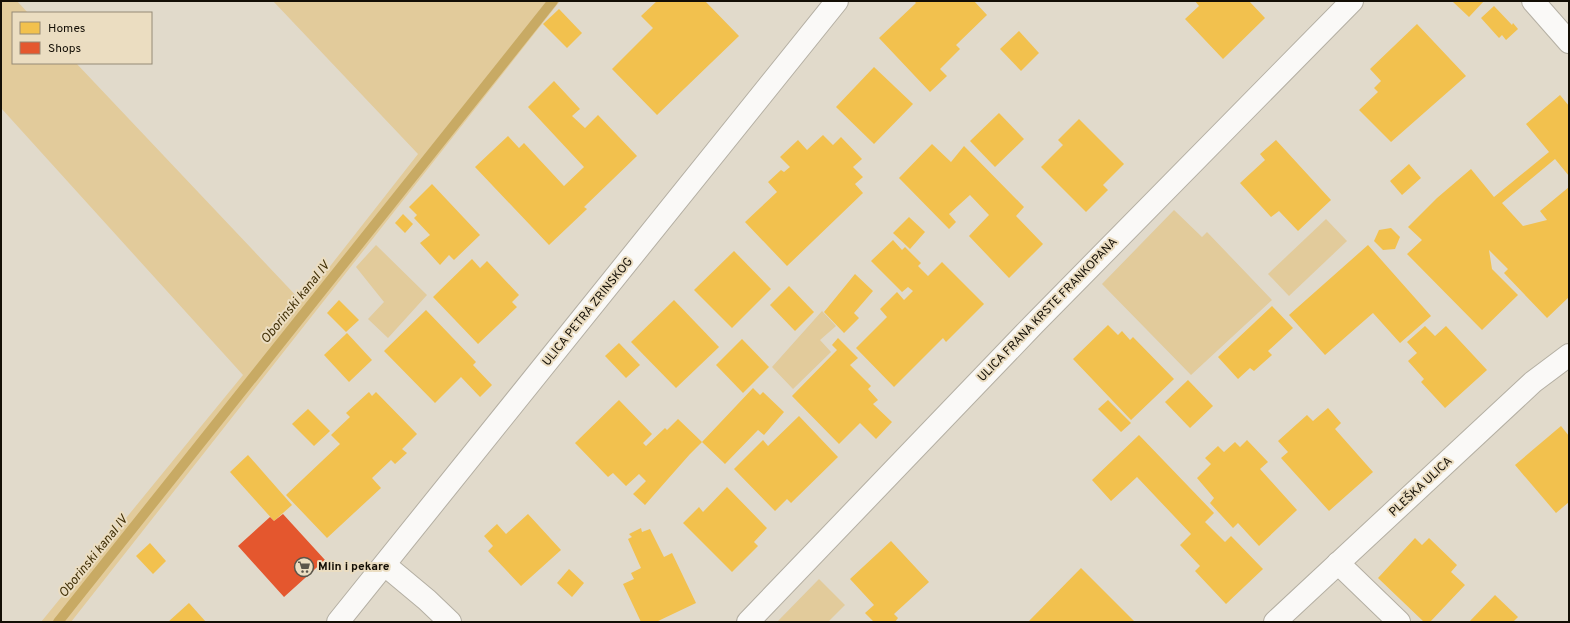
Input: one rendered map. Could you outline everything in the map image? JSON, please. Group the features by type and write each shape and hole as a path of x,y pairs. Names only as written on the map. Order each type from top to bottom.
{"street":[{"name":"ULICA PETRA ZRINSKOG","path":"338,622 837,1"},
{"name":"ULICA FRANA KRSTE FRANKOPANA","path":"748,622 1034,324 1352,1"},
{"path":"1533,1 1569,42"},
{"name":"PLEŠKA ULICA","path":"1275,622 1533,382 1569,355"},
{"path":"1338,563 1399,622"},
{"path":"385,565 427,600 450,622"}],"shaded area":[{"path":"1,1 17,1 27,12 12,12 12,64 77,64 302,302 418,154 273,1 560,1 71,622 41,622 243,375 1,108"},
{"path":"1174,210 1202,237 1207,232 1272,300 1191,375 1102,284"},
{"path":"1326,219 1347,241 1289,296 1268,274"},
{"path":"376,245 427,295 388,338 368,319 384,302 356,267"},
{"path":"822,311 836,326 820,340 831,352 793,389 772,367"},
{"path":"819,579 845,605 828,622 777,622"}],"building: Homes":[{"path":"657,1 705,1 739,36 657,115 612,69 653,28 641,16"},
{"path":"914,1 974,1 987,15 956,45 960,49 940,69 947,76 930,92 879,38 916,3"},
{"path":"1195,1 1249,1 1265,18 1223,59 1185,19 1199,6"},
{"path":"1452,1 1484,1 1469,17"},
{"path":"1494,6 1512,25 1513,23 1518,29 1506,40 1502,35 1499,38 1481,18"},
{"path":"559,9 582,33 567,48 543,24"},
{"path":"1417,24 1466,76 1391,142 1359,110 1378,92 1374,88 1381,81 1370,69"},
{"path":"1019,31 1039,53 1021,71 1000,49"},
{"path":"874,67 913,104 874,144 836,107"},
{"path":"554,81 580,109 572,116 585,128 598,115 637,156 584,207 587,209 549,245 475,167 508,136 519,148 524,143 564,186 584,167 528,107"},
{"path":"1560,95 1569,106 1569,176 1555,159 1502,203 1523,226 1547,220 1540,211 1569,187 1569,297 1547,318 1504,273 1508,269 1489,250 1492,269 1518,295 1482,330 1407,254 1422,240 1408,227 1437,198 1471,169 1494,197 1549,152 1526,124"},
{"path":"999,113 1024,139 995,167 970,141"},
{"path":"1079,119 1124,164 1103,185 1108,190 1086,212 1041,167 1063,145 1058,140"},
{"path":"823,135 833,145 841,137 862,159 853,167 863,177 855,184 863,193 787,266 745,222 777,192 768,182 781,170 784,172 790,167 780,157 798,140 807,150"},
{"path":"1276,140 1331,200 1298,231 1279,211 1271,217 1240,183 1265,160 1260,154"},
{"path":"932,144 951,162 964,146 1024,207 1016,216 1043,244 1009,278 969,236 989,215 970,195 949,214 956,222 949,229 899,178"},
{"path":"1409,164 1421,178 1402,195 1390,181"},
{"path":"432,184 480,235 454,260 449,255 440,265 420,243 430,235 414,218 417,215 409,207"},
{"path":"403,214 413,224 405,233 395,223"},
{"path":"909,217 925,232 910,249 893,233"},
{"path":"1391,228 1400,237 1395,249 1383,250 1374,241 1379,230"},
{"path":"893,240 902,250 905,247 921,263 918,266 928,276 942,262 984,304 946,342 943,338 894,387 856,348 887,317 880,309 897,292 904,300 913,291 908,287 902,292 871,261"},
{"path":"1368,245 1431,316 1400,343 1373,313 1325,355 1289,315"},
{"path":"734,251 771,289 732,328 694,290"},
{"path":"472,259 480,268 487,261 519,295 512,302 517,307 478,344 433,297"},
{"path":"855,274 873,291 854,313 859,318 844,333 824,312"},
{"path":"789,286 814,312 795,331 770,305"},
{"path":"339,300 359,320 346,332 327,313"},
{"path":"674,300 719,347 676,388 631,342"},
{"path":"1272,306 1293,328 1268,351 1272,355 1254,371 1250,368 1238,379 1218,357"},
{"path":"426,310 476,362 473,365 492,385 480,397 461,377 435,403 384,351"},
{"path":"1108,325 1118,335 1122,331 1130,340 1133,337 1174,379 1131,420 1073,359"},
{"path":"1425,326 1435,336 1446,326 1487,370 1445,408 1421,382 1424,379 1408,361 1417,353 1407,342"},
{"path":"347,333 372,360 349,382 324,355"},
{"path":"838,338 858,358 850,365 871,386 868,389 878,400 873,404 892,422 876,439 860,423 839,444 792,396 837,350 832,345"},
{"path":"742,339 769,367 743,393 716,365"},
{"path":"619,343 640,365 626,378 605,356"},
{"path":"1188,380 1213,406 1190,428 1165,402"},
{"path":"753,388 760,395 763,392 784,412 764,435 758,430 725,464 702,442"},
{"path":"369,392 372,396 376,392 417,434 402,449 407,453 395,464 391,460 372,478 381,488 327,538 286,495 340,444 331,435 350,417 346,413"},
{"path":"619,400 652,434 643,443 646,446 665,428 667,430 678,419 702,442 645,505 633,494 646,481 639,474 626,486 613,473 608,477 575,443"},
{"path":"1108,400 1131,423 1121,432 1098,409"},
{"path":"1328,408 1341,423 1335,429 1373,472 1329,511 1281,458 1288,452 1278,441 1307,415 1313,421"},
{"path":"308,409 330,431 314,446 292,424"},
{"path":"799,416 838,457 791,503 787,499 775,511 734,469 763,440 768,446"},
{"path":"1561,426 1569,436 1569,502 1556,513 1515,465"},
{"path":"1139,435 1214,513 1205,522 1225,542 1231,536 1263,569 1226,604 1195,571 1200,566 1180,545 1191,534 1137,477 1111,501 1092,480"},
{"path":"1247,440 1268,462 1260,469 1297,510 1259,546 1238,523 1233,528 1210,503 1214,498 1197,478 1211,464 1205,458 1218,446 1224,452 1235,442 1240,447"},
{"path":"248,455 292,505 274,521 230,472"},
{"path":"727,487 767,528 754,542 758,546 732,572 683,523 699,507 703,512"},
{"path":"528,514 561,550 521,586 488,551 493,546 484,536 497,524 506,534"},
{"path":"641,528 642,532 650,529 664,557 672,553 696,603 656,622 641,622 623,584 634,579 631,573 641,568 628,539 632,537 629,534"},
{"path":"1415,538 1422,545 1429,538 1457,565 1451,572 1465,585 1430,622 1424,622 1378,578"},
{"path":"891,541 929,582 894,614 898,618 895,622 874,622 865,613 874,605 850,579"},
{"path":"150,543 166,561 153,574 136,556"},
{"path":"1081,568 1135,622 1028,622"},
{"path":"569,569 584,583 572,597 557,583"},
{"path":"1495,595 1518,617 1513,622 1469,622"},
{"path":"189,603 206,622 168,622"}],"building: Shops":[{"path":"283,514 325,560 284,597 238,546 270,517 274,521"}],"waterway":[{"name":"Oborinski kanal IV","path":"58,622 553,1"}],"place":[{"name":"Mlin i pekare","path":"304,567"}]}
